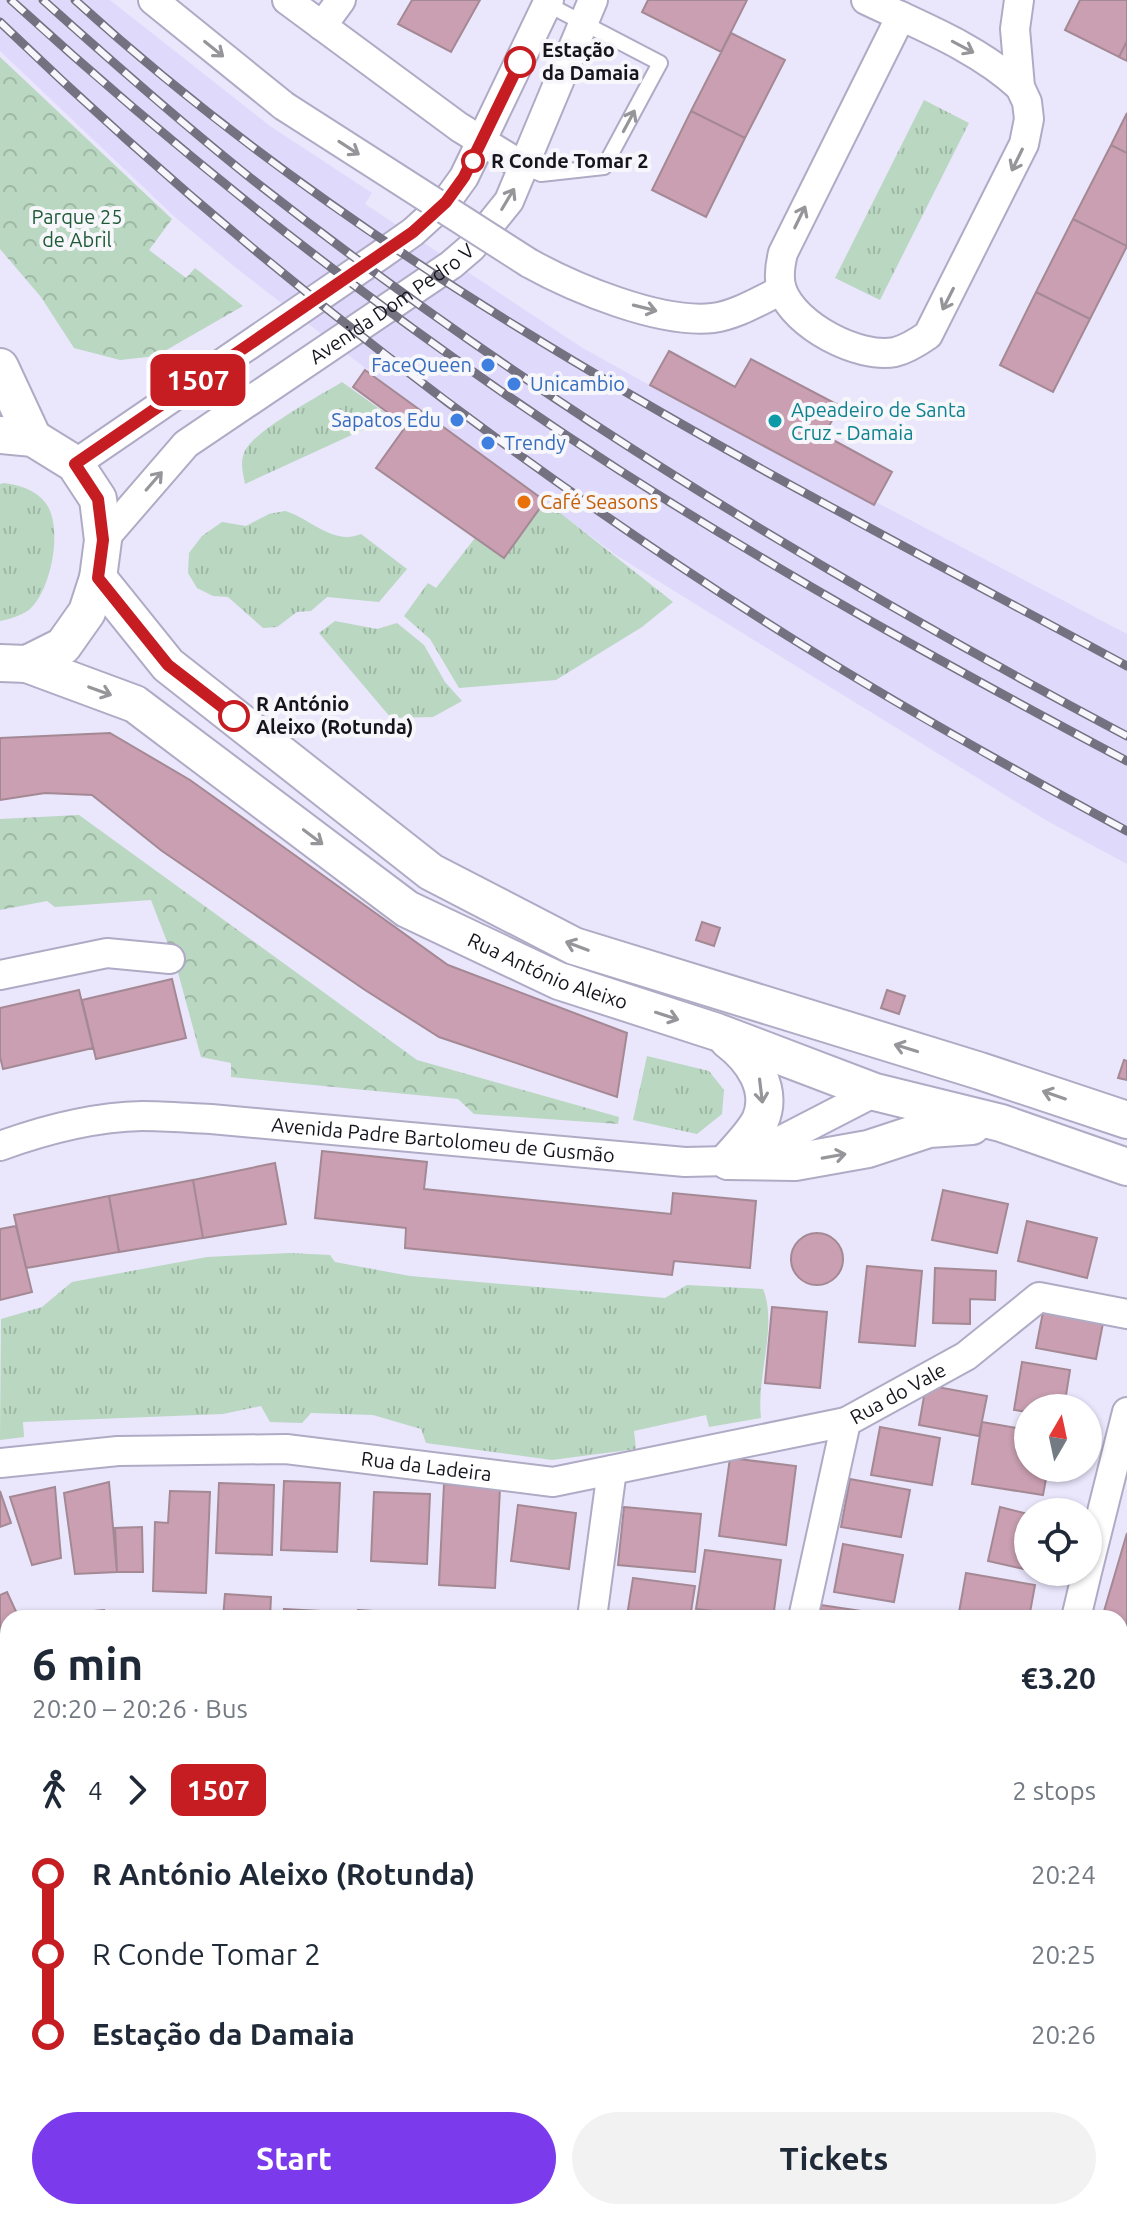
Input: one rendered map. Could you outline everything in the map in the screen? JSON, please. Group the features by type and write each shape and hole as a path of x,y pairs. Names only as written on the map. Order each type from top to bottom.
{"street":[{"path":"153,0 284,106 529,263 570,285 622,303 673,315 711,318 732,314 782,290"},
{"path":"287,0 482,142 524,167"},
{"path":"322,26 341,0"},
{"path":"866,0 977,55 1002,70 1020,87"},
{"path":"901,16 783,253 779,271 782,290 796,313 826,335 862,351 895,352 928,335 1024,144 1029,119 1027,102 1020,87 1015,29 1019,0"},
{"path":"75,464 413,232 446,202 464,177 482,142 548,2"},
{"name":"Avenida Dom Pedro V","path":"103,540 186,444 451,265 472,247 509,201 588,11"},
{"path":"0,367 16,437 75,464 98,499 103,540 98,578 87,612 63,646 13,664"},
{"name":"Rua António Aleixo","path":"98,578 168,665 431,872 574,946 980,1071 1127,1120"},
{"name":"Rua António Aleixo","path":"13,664 135,704 407,909 559,981 717,1032 875,1092 1001,1123 1127,1167"},
{"path":"0,975 107,953 170,959"},
{"path":"717,1032 742,1050 756,1067 764,1092 761,1118 728,1161"},
{"path":"875,1092 931,1075 980,1071"},
{"name":"Avenida Padre Bartolomeu de Gusmão","path":"0,1146 100,1120 142,1116 211,1119 685,1162 728,1161 780,1141 875,1092"},
{"path":"728,1161 795,1162 868,1149 929,1129 1001,1123"},
{"name":"Rua do Vale","path":"805,1610 846,1422 966,1356 1039,1297 1127,1314"},
{"path":"1102,1529 1119,1480 1127,1412"},
{"name":"Rua da Ladeira","path":"0,1463 118,1451 286,1449 553,1482 846,1422"},
{"path":"593,1610 612,1470"},
{"path":"1078,1610 1084,1586"}],"lane":[{"path":"524,167 541,174 604,167 660,63 588,11 548,2"}],"shaded area":[{"path":"0,0 110,0 270,126 372,193 365,204 581,347 649,385 669,351 735,387 751,359 840,406 824,435 892,472 876,502 1127,634 1127,864 1049,822 616,555 545,502 512,546 384,456 417,408 176,218 0,51"}],"green space":[{"name":"Parque 25 de Abril","path":"0,57 172,219 149,250 186,278 195,268 243,306 156,356 120,360 74,348 41,297 0,249"},
{"path":"924,100 969,123 880,300 835,278"},
{"path":"342,382 391,417 245,484 242,461 249,444 273,425"},
{"path":"0,484 28,489 43,500 52,516 54,544 49,575 37,601 26,612 0,621"},
{"path":"545,501 673,602 642,627 556,680 459,688 430,639 404,616 428,583 436,588 475,538 504,558"},
{"path":"285,511 331,534 351,537 361,534 407,569 379,602 327,597 311,611 297,612 277,627 263,628 228,597 213,596 197,588 188,573 189,553 202,536 222,522 246,526 269,514"},
{"path":"335,621 377,629 397,623 424,645 445,682 462,701 433,717 391,718 319,633"},
{"path":"79,815 417,1060 619,1117 618,1124 474,1114 458,1099 231,1077 231,1063 201,1057 176,965 151,900 55,907 47,901 0,910 0,819"},
{"path":"647,1056 709,1071 724,1090 722,1114 697,1134 633,1120"},
{"path":"289,1253 330,1255 335,1262 410,1276 665,1298 687,1285 763,1289 767,1303 768,1335 761,1386 761,1418 709,1427 706,1415 634,1431 636,1449 552,1460 426,1443 421,1429 373,1415 311,1413 302,1423 270,1422 261,1406 223,1414 23,1422 24,1437 0,1440 1,1319 42,1307 72,1282 207,1257"}],"building":[{"path":"412,0 480,0 451,52 398,24"},
{"path":"648,0 747,0 721,52 642,12"},
{"path":"1080,0 1127,0 1127,41 1119,57 1065,30"},
{"path":"731,33 785,60 745,138 691,111"},
{"path":"1127,41 1127,61 1119,57"},
{"path":"691,111 745,138 706,217 652,190"},
{"path":"1127,113 1127,153 1111,145"},
{"path":"1111,145 1127,153 1127,246 1073,219"},
{"path":"1073,219 1127,246 1090,319 1036,292"},
{"path":"1036,292 1090,319 1053,392 1000,365"},
{"name":"Apeadeiro de Santa Cruz - Damaia","path":"669,351 735,387 751,359 840,406 824,435 892,472 874,505 650,385"},
{"path":"365,370 545,501 504,558 376,468 406,426 353,387"},
{"path":"110,733 190,780 448,965 627,1033 617,1097 439,1037 162,851 92,795 45,793 0,800 0,738"},
{"path":"702,922 720,928 714,946 696,940"},
{"path":"172,979 186,1038 96,1059 82,1000"},
{"path":"79,990 93,1048 3,1069 0,1057 0,1008"},
{"path":"887,990 905,996 899,1014 881,1008"},
{"path":"1124,1060 1127,1061 1127,1080 1118,1078"},
{"path":"322,1151 427,1162 424,1189 671,1214 673,1193 756,1201 750,1268 674,1261 672,1275 405,1248 406,1228 315,1218"},
{"path":"275,1163 286,1224 203,1238 193,1180"},
{"path":"193,1180 203,1238 119,1252 109,1196"},
{"path":"943,1190 1008,1204 997,1253 932,1240"},
{"path":"109,1196 119,1252 26,1268 14,1215"},
{"path":"1027,1221 1097,1238 1087,1278 1018,1261"},
{"path":"16,1226 32,1292 0,1300 0,1229"},
{"path":"817,1233 835,1241 843,1259 835,1277 817,1285 799,1277 791,1259 799,1241"},
{"path":"867,1266 922,1271 915,1346 859,1342"},
{"path":"935,1268 996,1271 995,1300 970,1299 970,1324 933,1323"},
{"path":"772,1307 827,1312 820,1388 765,1383"},
{"path":"1044,1307 1104,1318 1096,1359 1036,1348"},
{"path":"1022,1362 1070,1370 1066,1394 1017,1394"},
{"path":"926,1385 987,1396 979,1436 919,1425"},
{"path":"982,1422 1014,1428 1014,1482 1045,1482 1043,1495 972,1484"},
{"path":"880,1427 940,1438 932,1485 871,1475"},
{"path":"730,1458 796,1466 786,1545 719,1536"},
{"path":"850,1479 910,1490 901,1537 841,1527"},
{"path":"284,1481 340,1483 337,1552 281,1550"},
{"path":"109,1482 117,1572 75,1574 64,1493"},
{"path":"219,1483 274,1485 272,1555 216,1553"},
{"path":"444,1484 500,1488 495,1588 439,1585"},
{"path":"55,1487 61,1558 32,1565 10,1497"},
{"path":"0,1491 11,1523 0,1527"},
{"path":"170,1491 210,1492 206,1593 153,1591 155,1522 168,1523"},
{"path":"374,1492 430,1494 427,1564 371,1561"},
{"path":"518,1505 576,1513 569,1569 511,1561"},
{"path":"624,1507 701,1514 695,1572 618,1565"},
{"path":"1000,1507 1014,1510 1014,1567 988,1561"},
{"path":"142,1527 143,1572 117,1572 115,1528"},
{"path":"1127,1533 1127,1610 1104,1610"},
{"path":"843,1544 903,1555 894,1602 834,1592"},
{"path":"705,1550 781,1560 774,1610 696,1609"},
{"path":"966,1573 1014,1581 1014,1586 1035,1586 1030,1610 959,1610"},
{"path":"633,1578 695,1586 691,1610 628,1610"},
{"path":"7,1592 15,1610 0,1610 0,1595"},
{"path":"225,1594 271,1597 270,1610 224,1610"},
{"path":"821,1605 855,1610 820,1610"}],"railway":[{"path":"11,0 156,127 305,248 539,417 681,509 806,584 1127,761"},
{"path":"43,0 144,90 248,176 457,332 675,476 786,544 1127,736"},
{"path":"75,0 195,102 319,196 448,283 580,365 715,443 1127,666"},
{"path":"0,22 187,193 383,353 485,430 693,575 799,643 962,740 1127,831"}],"bus line":[{"name":"1507","path":"234,716 168,665 98,578 103,540 98,499 75,464 413,232 446,202 464,177 520,62"}],"place":[{"name":"Estação da Damaia","path":"520,62"},
{"name":"R Conde Tomar 2","path":"473,161"},
{"name":"FaceQueen","path":"488,365"},
{"name":"Unicambio","path":"514,384"},
{"name":"Sapatos Edu","path":"457,420"},
{"name":"Apeadeiro de Santa Cruz - Damaia","path":"775,421"},
{"name":"Trendy","path":"488,443"},
{"name":"Café Seasons","path":"524,502"},
{"name":"R António Aleixo (Rotunda)","path":"234,716"}]}
